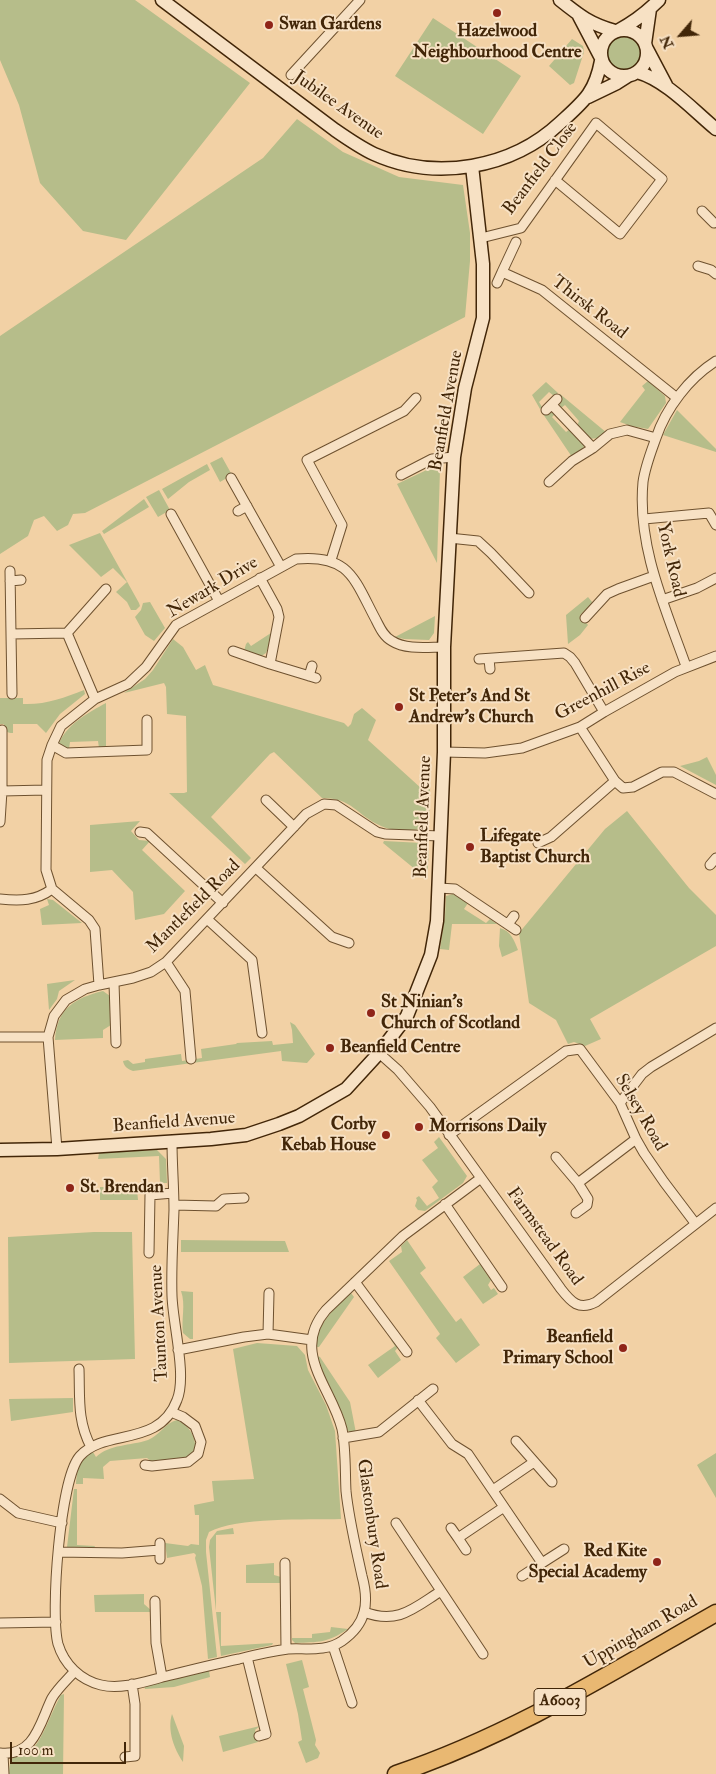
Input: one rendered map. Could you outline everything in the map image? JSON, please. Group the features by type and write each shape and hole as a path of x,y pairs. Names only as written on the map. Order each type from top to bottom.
{"highway":[{"name":"Uppingham Road","path":"396,1774 426,1764 507,1729 569,1698 716,1613"}],"street":[{"name":"Jubilee Avenue","path":"162,0 335,130 375,154 396,161 430,168 446,169 472,166 508,156 530,145 555,128 588,97 632,74"},
{"path":"291,75 360,0"},
{"path":"560,0 579,16 595,25 616,31 632,31 638,34 669,90"},
{"path":"579,16 609,72 621,77 632,74 644,66 646,46 655,4"},
{"path":"601,59 600,50 608,36 628,25 655,4"},
{"name":"Jubilee Avenue","path":"588,97 593,88 601,59"},
{"path":"632,74 652,78 716,129"},
{"name":"Beanfield Close","path":"481,238 522,228 555,180 596,123 662,179 620,234 555,180"},
{"name":"Beanfield Avenue","path":"0,1150 57,1149 172,1142 246,1135 289,1121 346,1089 379,1053 407,1016 431,955 438,921 444,752 444,647 454,457 465,388 483,318 484,290 481,238 472,166"},
{"path":"702,211 714,223"},
{"path":"496,283 516,242"},
{"path":"698,266 716,274"},
{"name":"Thirsk Road","path":"502,272 542,290 677,398"},
{"name":"York Road","path":"686,666 654,576 646,545 643,481 647,462 661,424 677,398 694,380 716,362"},
{"path":"416,398 404,412 305,456 342,525 331,560 352,576 381,630 388,639 402,645 444,647"},
{"path":"552,405 593,448"},
{"path":"549,482 572,461 593,448 610,434 626,430 656,438"},
{"path":"401,475 432,459 454,457"},
{"path":"232,478 281,566"},
{"path":"238,511 247,506"},
{"path":"644,519 709,513 716,525"},
{"path":"171,514 220,601"},
{"path":"449,538 478,541 529,593"},
{"name":"Newark Drive","path":"52,889 46,870 47,760 61,726 95,699 128,684 146,667 176,626 296,559 314,557 331,560"},
{"path":"10,571 12,694"},
{"path":"585,618 607,594 654,576"},
{"path":"260,578 277,609 279,617 270,664"},
{"path":"662,600 697,588 716,578"},
{"path":"10,581 21,580"},
{"path":"11,634 67,633 106,589"},
{"path":"67,633 95,699"},
{"path":"233,651 312,677 312,666"},
{"path":"479,659 564,653 570,656 604,712"},
{"name":"Greenhill Rise","path":"444,752 485,753 522,748 580,727 686,666 716,656"},
{"path":"489,659 490,669"},
{"path":"52,745 66,753 147,750 147,720"},
{"path":"580,727 615,781 623,788 633,787 662,772 674,772 716,794"},
{"path":"0,822 4,735"},
{"path":"538,843 551,838 615,781"},
{"path":"2,791 46,790"},
{"path":"266,800 271,811 294,827"},
{"name":"Mantlefield Road","path":"57,1149 48,1037 54,1016 66,1000 85,989 99,984 151,972 166,962 306,814 324,804 336,805 378,832 441,836"},
{"path":"140,832 147,832 223,903"},
{"path":"256,868 332,937 349,943"},
{"path":"439,888 456,889 516,930"},
{"path":"0,899 33,899 42,896 52,889 89,920 95,929 99,984"},
{"path":"508,924 514,916"},
{"path":"207,918 252,960 262,1033"},
{"path":"166,962 185,991 191,1059"},
{"path":"106,1035 116,1039 114,982"},
{"path":"620,1103 642,1074 716,1028"},
{"path":"0,1037 48,1037"},
{"name":"Selsey Road","path":"449,1135 566,1051 580,1049 620,1103 636,1139 664,1182 695,1223"},
{"name":"Farmstead Road","path":"379,1053 415,1089 573,1303 586,1306 596,1302 716,1208"},
{"path":"578,1183 636,1139"},
{"name":"Taunton Avenue","path":"172,1142 174,1205 172,1293 180,1371 180,1391 172,1412"},
{"path":"556,1157 578,1183 588,1199 587,1204 576,1213"},
{"name":"Glastonbury Road","path":"74,1671 85,1679 100,1685 132,1684 286,1649 311,1649 333,1646 351,1634 359,1624 364,1612 365,1588 346,1492 343,1438 335,1409 314,1365 311,1348 312,1340 319,1318 355,1282 403,1236 481,1178"},
{"path":"149,1253 150,1195 173,1193"},
{"path":"174,1205 216,1206 224,1199 244,1198"},
{"path":"444,1204 500,1284 490,1287"},
{"path":"355,1282 407,1352"},
{"path":"268,1334 269,1293"},
{"path":"178,1350 268,1334 312,1340"},
{"path":"80,1369 79,1413 83,1431 90,1447"},
{"path":"343,1438 379,1432 434,1389"},
{"path":"418,1400 452,1444 468,1454 542,1563"},
{"path":"4,1774 2,1754 12,1753 29,1744 34,1738 53,1697 74,1671 58,1644 56,1622 58,1552 67,1487 72,1470 81,1454 90,1447 141,1434 160,1423 172,1412 194,1426 199,1434 200,1449 198,1454 188,1462 145,1465"},
{"path":"516,1441 552,1482"},
{"path":"493,1490 534,1462"},
{"path":"0,1499 18,1513 62,1523"},
{"path":"458,1538 504,1508"},
{"path":"396,1528 441,1591 479,1653"},
{"path":"450,1528 466,1550"},
{"path":"522,1576 564,1549"},
{"path":"58,1552 122,1553 160,1551"},
{"path":"285,1563 286,1649"},
{"path":"364,1612 380,1617 399,1616 407,1613 441,1591"},
{"path":"155,1601 156,1643 162,1677"},
{"path":"0,1622 56,1622"},
{"path":"333,1646 351,1699 360,1693"},
{"path":"247,1657 266,1734 259,1736"},
{"path":"125,1758 135,1756 135,1704 132,1684"}],"green space":[{"path":"0,0 135,0 250,83 126,240 83,231 40,183 19,105 0,60"},
{"path":"433,18 521,76 483,134 395,76"},
{"path":"624,34 638,39 643,53 638,67 624,72 610,67 605,53 610,39"},
{"path":"572,39 583,46 584,52 574,83 570,85 549,66"},
{"path":"297,119 343,152 399,177 463,185 470,233 470,261 465,317 85,513 73,514 68,525 57,531 44,516 34,520 28,536 0,554 0,336 263,158"},
{"path":"648,381 665,396 666,403 648,429 620,422 645,390 642,386"},
{"path":"546,382 558,393 554,396 549,392 539,402 542,407 540,409 532,395"},
{"path":"560,394 607,433 599,438 589,439 577,426 579,421 565,405 561,408 557,398"},
{"path":"677,410 716,449 716,452 663,435"},
{"path":"548,411 555,414 552,417 566,432 570,429 585,445 581,451 572,457 543,414"},
{"path":"222,457 232,475 220,482 210,463"},
{"path":"207,464 210,470 189,482 168,499 162,489"},
{"path":"439,465 440,470 437,563 397,484"},
{"path":"159,490 170,510 158,517 146,497"},
{"path":"144,499 149,507 104,534 102,531"},
{"path":"100,533 139,603 140,606 136,610 131,610 127,602 116,592 127,582 113,568 101,577 69,545"},
{"path":"588,597 593,603 580,615 588,625 580,635 568,644 566,615"},
{"path":"150,602 165,628 154,641 145,635 135,617 141,610 143,603"},
{"path":"435,616 434,633 429,640 395,637"},
{"path":"274,631 266,653 260,657 244,651 248,642 251,646"},
{"path":"173,639 183,647 196,670 205,665 213,685 344,723 348,727 354,714 362,708 376,720 368,740 422,789 430,789 429,823 424,829 413,830 396,830 381,826 348,804 322,798 274,752 211,817 251,858 245,864 169,793 187,792 186,716 167,714 166,687 164,683 124,693 145,679"},
{"path":"84,690 85,694 60,714 46,733 37,724 13,724 13,733 9,733 3,727 4,724 0,724 0,698 23,698 23,704 39,703 62,698"},
{"path":"106,703 106,748 99,748 98,741 70,742 69,749 60,746 59,741 74,723"},
{"path":"707,757 716,775 716,785 680,766"},
{"path":"627,811 689,888 716,915 716,946 590,1019 601,1039 585,1046 574,1042 568,1044 556,1020 529,1003 519,933 605,829"},
{"path":"140,821 131,831 139,840 150,841 142,850 185,891 164,914 135,920 133,892 112,870 90,872 90,825"},
{"path":"384,841 422,843 429,851 427,879 383,843"},
{"path":"453,894 468,903 464,909 486,923 490,919 497,924 452,924 449,950 440,949 446,896"},
{"path":"47,899 53,900 82,923 42,925 40,909 49,905"},
{"path":"500,928 509,934 518,950 502,957 499,946"},
{"path":"75,980 59,991 57,999 49,1010 47,984"},
{"path":"103,991 110,996 111,1025 103,1030 103,1038 55,1040 59,1020 69,1006 84,997"},
{"path":"290,1022 295,1025 315,1054 307,1063 282,1061 281,1051 133,1071 126,1068 123,1061 128,1060 133,1064 145,1062 145,1059 181,1054 182,1061 202,1058 201,1049 237,1043 272,1041 273,1045 293,1043"},
{"path":"439,1137 467,1176 463,1183 425,1211 418,1210 415,1206 416,1198 419,1196 427,1206 439,1198 432,1187 438,1181 422,1160 438,1148 434,1142"},
{"path":"157,1150 166,1159 167,1183 160,1183 159,1156 98,1159 99,1153"},
{"path":"100,1187 143,1187 144,1189 137,1189 138,1200 100,1200"},
{"path":"94,1232 132,1232 135,1359 9,1363 8,1237"},
{"path":"181,1240 285,1241 289,1252 181,1252"},
{"path":"407,1240 426,1268 420,1273 456,1322 461,1318 480,1345 456,1363 436,1338 440,1334 389,1261 402,1252 401,1246"},
{"path":"480,1264 491,1280 488,1285 491,1290 494,1288 498,1294 483,1304 463,1277"},
{"path":"181,1291 193,1292 193,1339 190,1339 183,1333 183,1301"},
{"path":"351,1293 354,1297 319,1347 316,1347 319,1331 323,1324"},
{"path":"394,1338 399,1346 395,1351 401,1360 378,1378 368,1365 395,1346 391,1340"},
{"path":"257,1343 297,1346 305,1355 308,1370 326,1405 335,1431 341,1519 254,1522 221,1527 209,1532 206,1540 206,1552 217,1657 208,1659 202,1586 195,1558 196,1555 194,1553 167,1558 165,1543 188,1546 191,1544 199,1545 199,1515 195,1515 194,1505 214,1501 212,1481 254,1479 233,1349"},
{"path":"317,1356 320,1357 350,1402 356,1433 351,1433 347,1430 343,1415 318,1362"},
{"path":"73,1398 73,1412 11,1421 9,1399"},
{"path":"177,1420 189,1429 195,1441 196,1451 187,1457 152,1462 147,1458 110,1461 103,1467 104,1479 83,1478 83,1484 76,1484 80,1466 88,1455 93,1452 96,1457 114,1447 148,1440"},
{"path":"716,1453 716,1498 697,1465"},
{"path":"74,1489 77,1489 77,1545 95,1546 94,1548 67,1547"},
{"path":"233,1528 234,1534 216,1535 216,1611 209,1547 210,1540 217,1531"},
{"path":"274,1563 274,1575 281,1577 280,1583 246,1583 246,1565"},
{"path":"144,1594 144,1604 152,1611 150,1612 95,1612 94,1595"},
{"path":"216,1612 221,1612 221,1646 273,1643 272,1645 221,1656"},
{"path":"331,1627 348,1629 323,1641 295,1643 292,1640 292,1638 312,1638 312,1634 330,1632"},
{"path":"302,1660 309,1687 303,1689 316,1740 315,1745 320,1753 318,1758 306,1763 298,1742 302,1740 298,1714 286,1664"},
{"path":"209,1671 210,1677 174,1687 145,1689 144,1685"},
{"path":"64,1694 63,1774 9,1774 13,1758 28,1752 37,1744 61,1695"},
{"path":"172,1714 184,1746 183,1762 172,1739 170,1726"},
{"path":"260,1726 255,1730 258,1742 223,1752 219,1736"}],"place":[{"name":"Hazelwood Neighbourhood Centre","path":"497,13"},
{"name":"Swan Gardens","path":"269,25"},
{"name":"St Peter's And St Andrew's Church","path":"399,707"},
{"name":"Lifegate Baptist Church","path":"470,847"},
{"name":"St Ninian's Church of Scotland","path":"371,1013"},
{"name":"Beanfield Centre","path":"330,1048"},
{"name":"Morrisons Daily","path":"419,1127"},
{"name":"Corby Kebab House","path":"386,1135"},
{"name":"St. Brendan","path":"70,1188"},
{"name":"Beanfield Primary School","path":"623,1348"},
{"name":"Red Kite Special Academy","path":"657,1562"}]}
